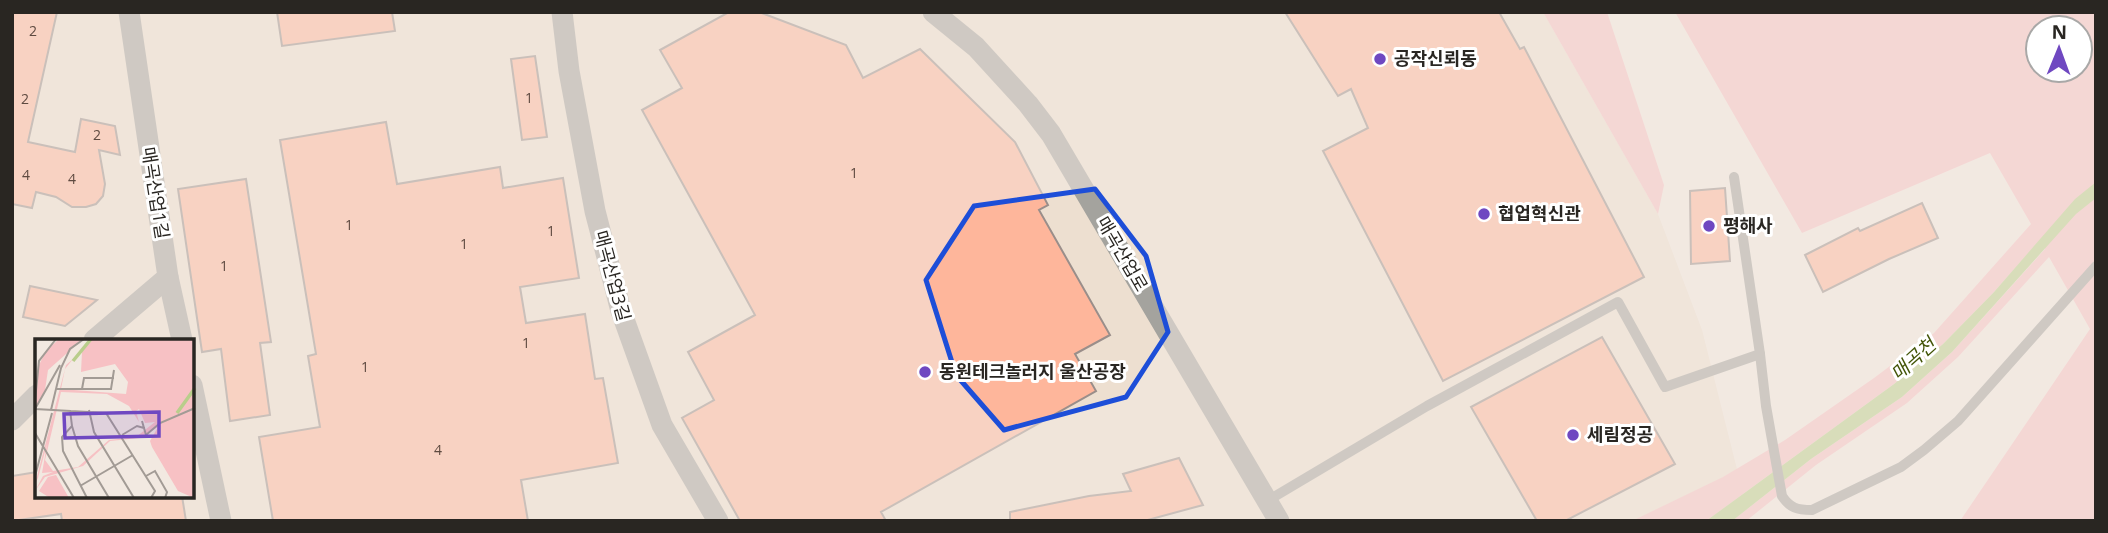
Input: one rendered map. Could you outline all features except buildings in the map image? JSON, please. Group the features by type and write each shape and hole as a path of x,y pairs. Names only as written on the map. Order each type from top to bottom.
{"street":[{"name":"매곡산업1길","path":"129,12 168,277 182,339"},
{"name":"매곡산업3길","path":"562,12 569,71 586,162 621,312 662,425 718,521"},
{"name":"매곡산업로","path":"933,12 976,47 1028,104 1051,134 1279,521"},
{"path":"96,339 168,277"},
{"path":"194,394 221,521"},
{"path":"12,420 35,397"}],"lane":[{"path":"1734,177 1771,441 1782,496 1788,505 1799,510 1812,510 1901,467 1958,421 2096,265"},
{"path":"1267,501 1427,406 1618,302 1665,387 1760,354"}],"highlighted area":[{"path":"1095,189 1146,256 1168,332 1126,397 1004,430 956,375 926,280 974,206"}],"shaded area":[{"path":"12,12 1543,12 1658,214 1702,330 1750,521 12,521"},
{"path":"1543,12 1607,12 1664,185 1658,214"},
{"path":"1675,12 2096,12 2096,521 1960,521 2090,329 2049,257 1958,357 1907,403 1816,465 1746,521 1732,521 1811,459 1902,397 1952,352 2045,249 2040,240 1943,344 1894,384 1706,521 1632,521 1723,477 1785,440 1934,333 2031,224 1990,153 1802,233"},
{"path":"2096,182 2096,198 2076,214 1952,352 1902,397 1811,459 1732,521 1706,521 1894,384 1943,344 1994,292 2075,199"}],"place":[{"name":"공작신뢰동","path":"1380,59"},
{"name":"협업혁신관","path":"1484,214"},
{"name":"평해사","path":"1709,226"},
{"name":"동원테크놀러지 울산공장","path":"925,372"},
{"name":"세림정공","path":"1573,435"}],"water label":[{"name":"매곡천","path":"1913,359"}]}
